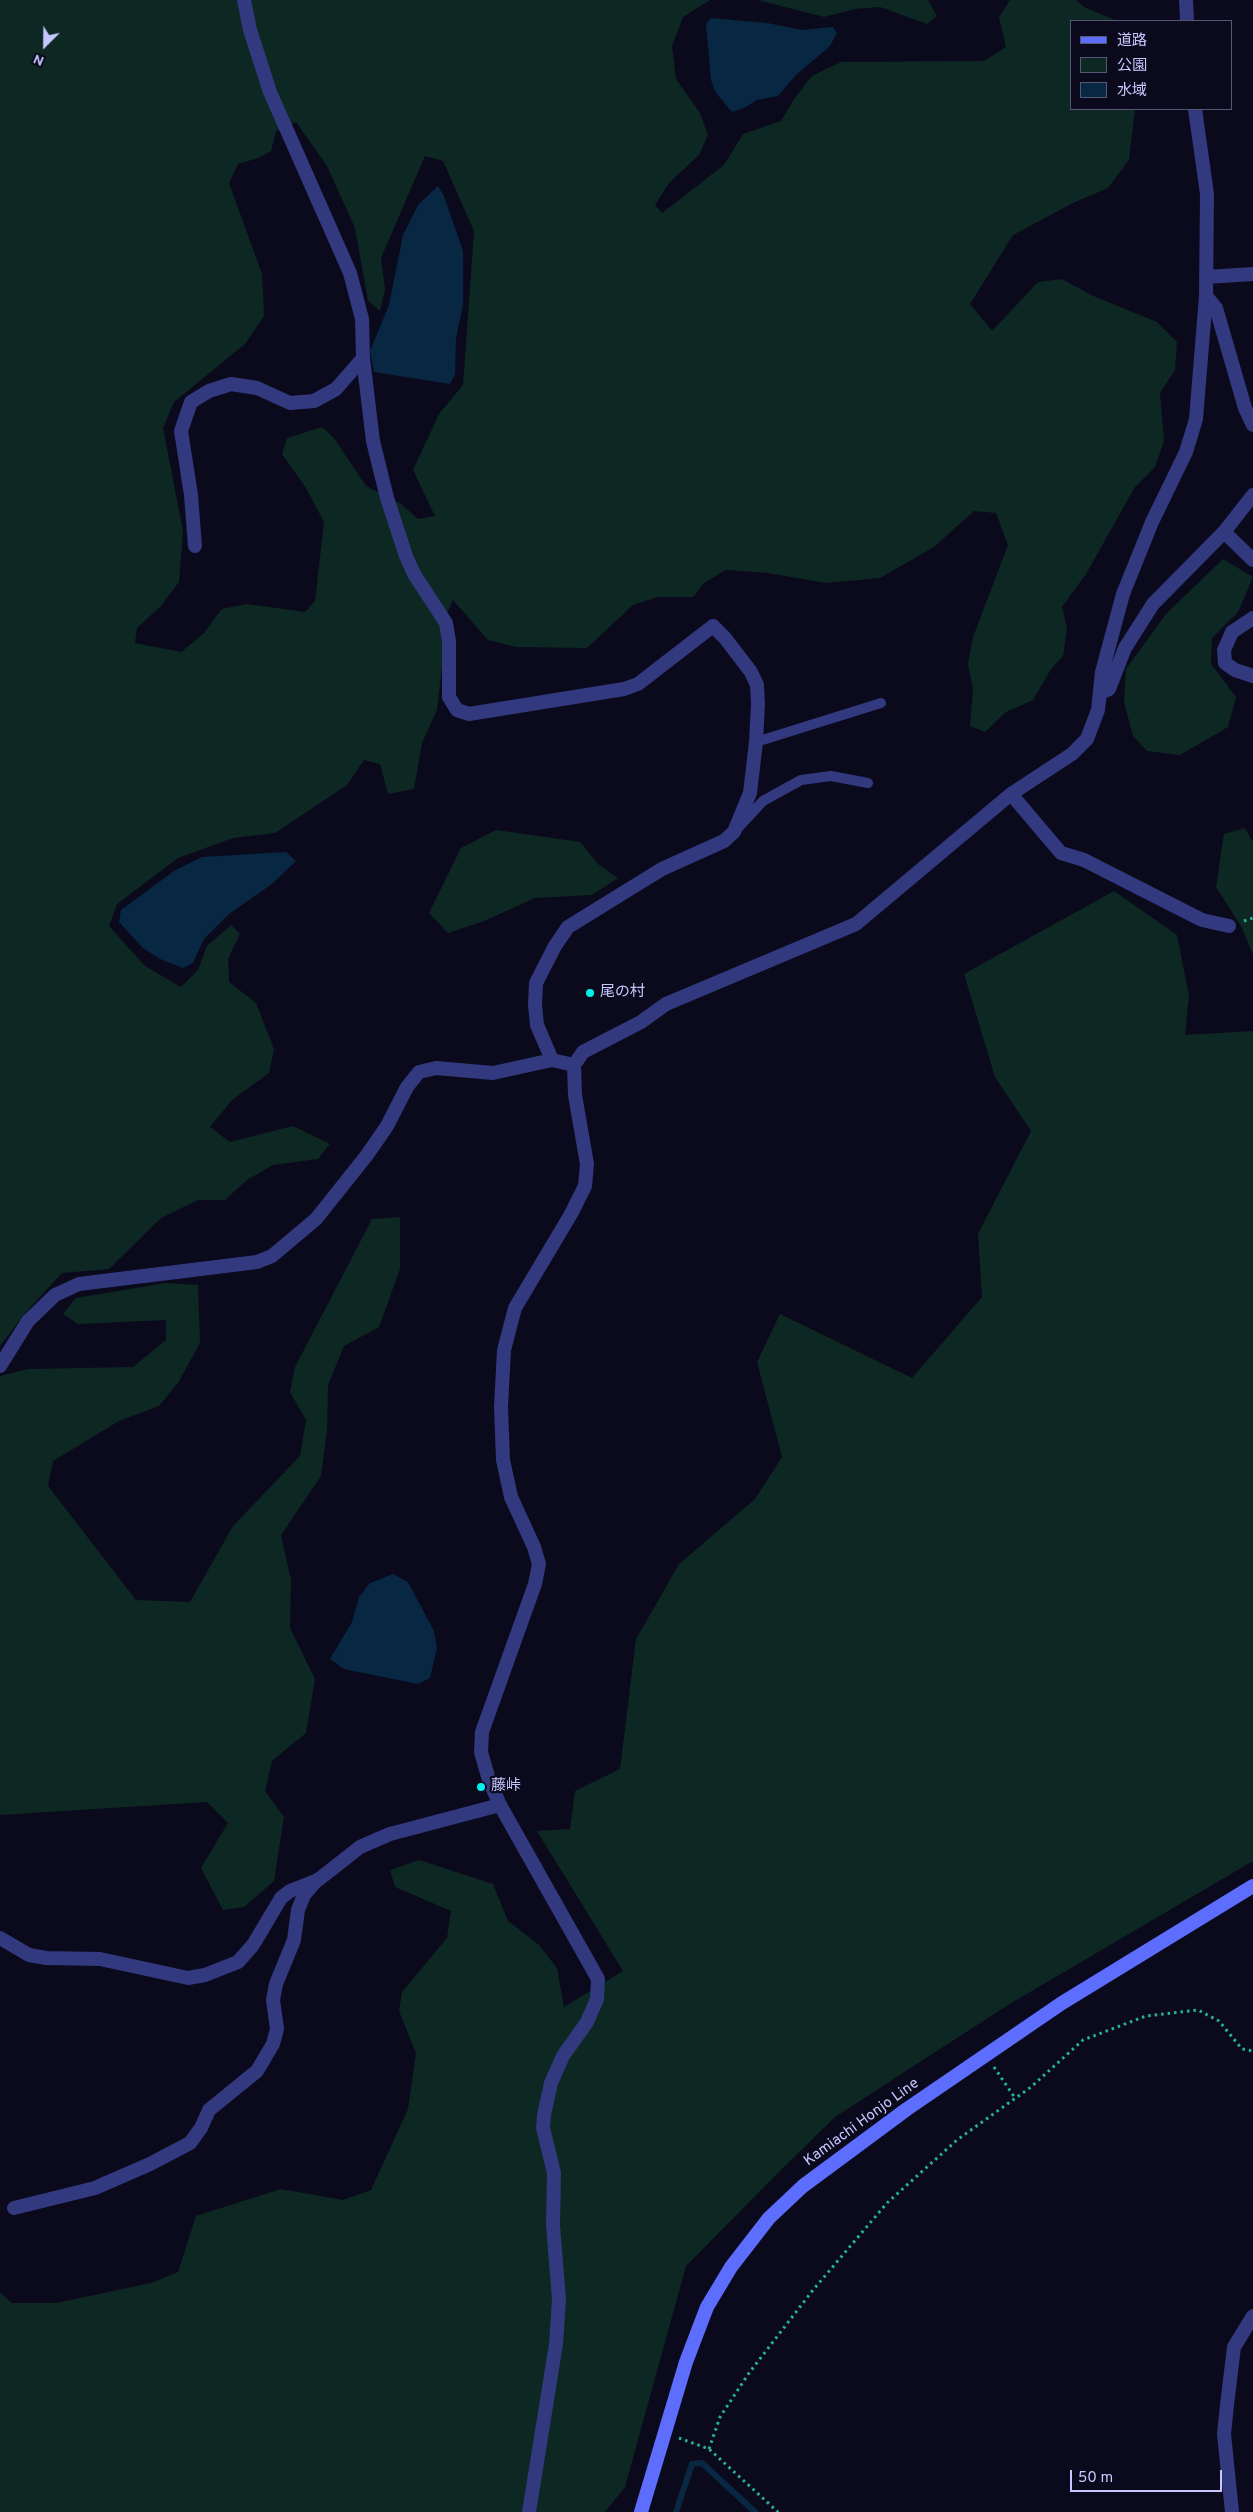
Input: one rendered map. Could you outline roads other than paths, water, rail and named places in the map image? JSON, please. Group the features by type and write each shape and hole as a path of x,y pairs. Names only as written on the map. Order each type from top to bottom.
{"main road":[{"name":"Kamiachi Honjo Line","path":"641,2512 686,2362 707,2307 731,2267 768,2218 803,2186 907,2109 1062,2002 1253,1886"}],"street":[{"path":"244,0 250,30 270,92 350,273 362,319 363,358 373,442 385,488 414,574 446,623 449,697 456,710 469,714 624,689 638,684 713,626 751,672 756,685 758,704 756,742 750,793 734,832 724,841 662,869 568,927 555,946 536,983 535,1005 537,1025 552,1060"},
{"path":"1186,0 1187,20"},
{"path":"529,2512 556,2344 559,2298 553,2225 554,2173 543,2128 544,2115 551,2083 563,2056 587,2022 597,1999 598,1979 500,1805 489,1780 481,1752 482,1732 532,1593 539,1564 534,1547 510,1497 503,1460 501,1407 504,1350 515,1308 572,1214 584,1186 587,1164 575,1095 574,1065 584,1052 641,1022 666,1004 856,924 1011,794 1072,754 1087,739 1098,710 1102,672 1123,594 1152,522 1186,452 1196,419 1206,296 1207,194 1195,110"},
{"path":"1206,277 1253,274"},
{"path":"1206,296 1216,308 1245,408 1253,425"},
{"path":"195,546 191,495 181,431 191,402 209,391 231,384 257,388 290,403 314,400 336,389 363,358"},
{"path":"1100,693 1109,689 1125,648 1153,604 1224,532 1253,495"},
{"path":"1224,532 1253,560"},
{"path":"1253,618 1232,632 1224,650 1225,663 1235,670 1253,676"},
{"path":"1011,794 1061,853 1084,860 1202,920 1229,926"},
{"path":"0,1366 28,1321 55,1295 79,1284 144,1278 257,1262 272,1256 316,1219 368,1155 387,1126 407,1087 419,1072 436,1068 492,1074 552,1060 574,1065"},
{"path":"14,2208 95,2188 150,2164 190,2142 201,2128 209,2110 257,2071 274,2044 277,2029 273,2014 275,1992 294,1940 298,1910 304,1895 318,1880 360,1847 390,1834 500,1805"},
{"path":"0,1938 29,1955 46,1958 100,1959 188,1978 205,1975 238,1962 253,1945 282,1898 290,1890 318,1880"},
{"path":"1232,2512 1224,2434 1226,2405 1234,2347 1253,2316"}],"lane":[{"path":"756,742 881,703"},
{"path":"734,832 763,801 801,780 831,776 868,783"}],"water":[{"path":"711,18 767,23 802,30 833,27 837,33 830,46 796,75 778,96 757,100 744,108 732,112 716,93 711,80 706,24"},
{"path":"438,186 444,196 463,251 463,305 456,338 455,374 450,384 374,372 370,351 389,305 403,235 418,205"},
{"path":"286,852 296,861 272,884 229,914 204,939 193,963 183,968 160,959 143,948 119,922 121,910 174,871 202,857"},
{"path":"393,1574 408,1582 434,1631 437,1648 430,1678 418,1684 344,1669 330,1659 352,1622 359,1597 370,1583"}],"waterway":[{"path":"676,2512 692,2464 702,2463 755,2512"}],"place":[{"name":"尾の村","path":"590,993"},
{"name":"藤峠","path":"481,1787"}]}
